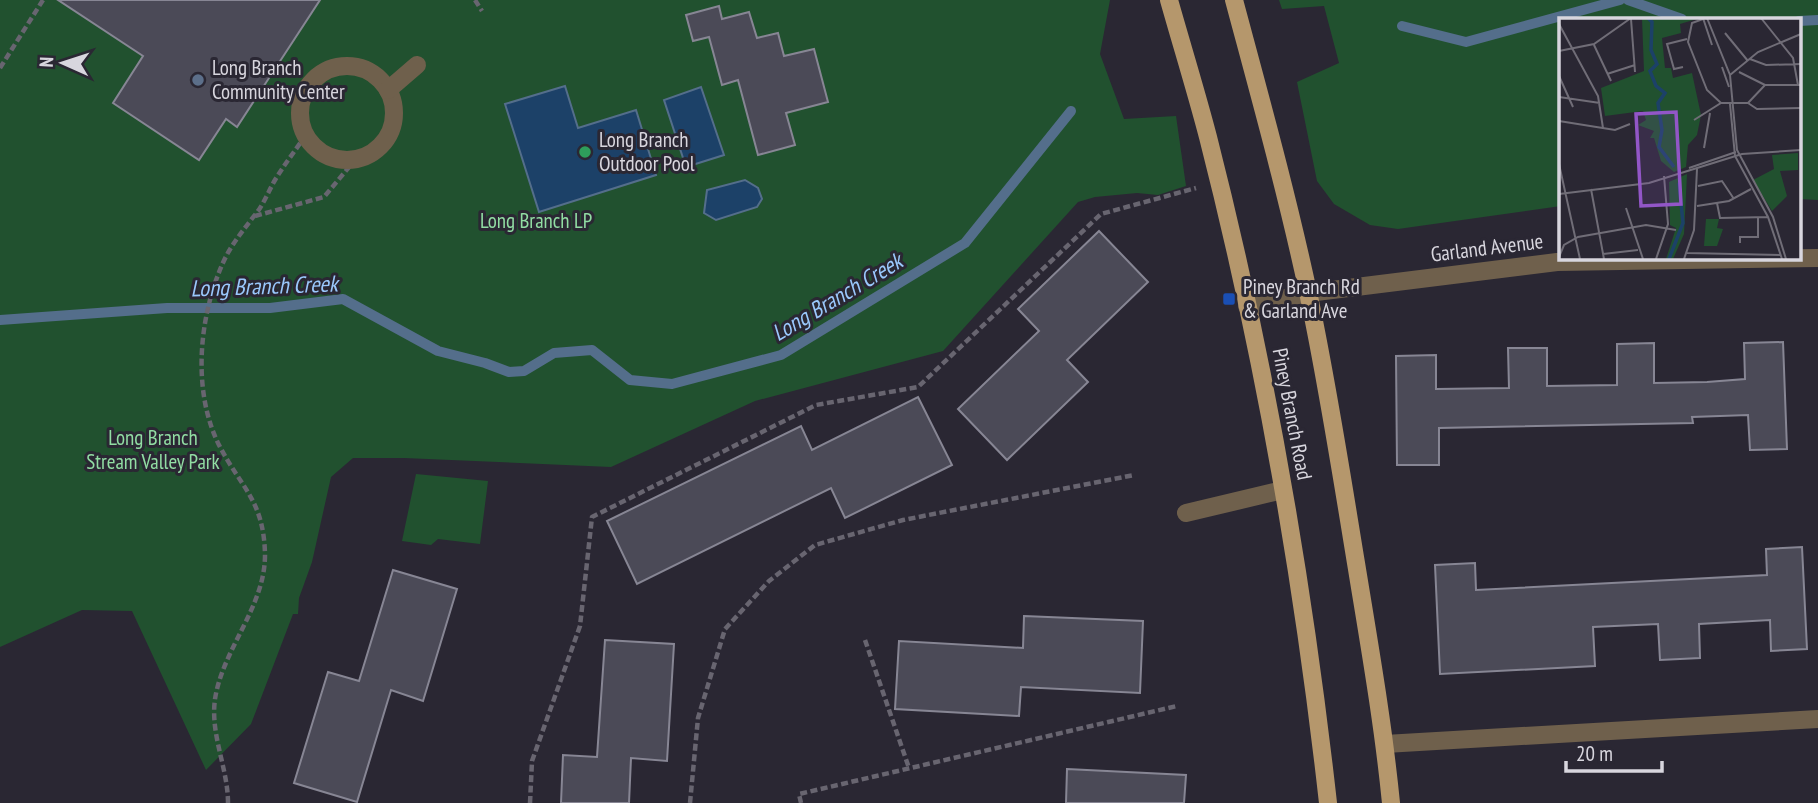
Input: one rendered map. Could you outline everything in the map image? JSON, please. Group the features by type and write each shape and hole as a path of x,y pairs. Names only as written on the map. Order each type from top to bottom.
{"main road":[{"name":"Piney Branch Road","path":"1169,0 1208,137 1247,306 1301,596 1328,803"},
{"name":"Piney Branch Road","path":"1234,0 1271,136 1308,293 1338,451 1385,744 1391,803"}],"street":[{"path":"388,90 417,65"},
{"path":"347,66 363,69 377,78 388,90 393,104 393,119 389,133 375,150 355,160 341,160 314,148 306,136 300,121 300,104 306,89 317,77 331,69 347,66"},
{"name":"Garland Avenue","path":"1800,258 1818,258"},
{"name":"Garland Avenue","path":"1247,306 1308,293 1558,262 1753,259"},
{"path":"1186,513 1283,490"},
{"path":"1385,744 1818,719"}],"path":[{"path":"0,68 43,0"},
{"path":"475,0 482,11"},
{"path":"228,803 213,718 215,698 220,676 258,595 265,558 264,529 249,491 219,445 210,424 202,379 202,352 208,307 222,265 243,228 254,216 277,176 306,136"},
{"path":"254,216 324,197 355,160"},
{"path":"530,803 532,761 580,626 592,517 816,405 918,387 1101,214 1200,187"},
{"path":"690,803 698,718 724,629 769,581 814,545 903,520 1134,475"},
{"path":"865,640 909,768"},
{"path":"801,803 799,794 1177,706"}],"green space":[{"name":"Long Branch LP","path":"0,0 1110,0 1100,54 1124,119 1176,116 1186,186 1158,195 1137,193 1095,197 1078,202 943,351 755,401 611,467 353,458 331,477 312,562 299,598 298,614 293,614 251,724 206,770 132,611 82,610 0,647"},
{"path":"1279,0 1818,0 1818,200 1800,199 1800,18 1559,18 1559,206 1398,229 1370,225 1334,204 1317,181 1297,82 1339,63 1324,6 1282,9"},
{"path":"416,474 488,481 480,544 438,539 431,545 402,541"}],"water":[{"name":"Long Branch Outdoor Pool","path":"565,86 578,128 636,110 656,175 539,212 505,104"},
{"path":"701,87 724,155 686,167 664,100"},
{"path":"745,180 758,188 762,199 757,207 716,220 704,213 707,190"}],"building":[{"name":"Long Branch Community Center","path":"58,0 320,0 237,127 226,119 199,160 113,103 143,56"},
{"path":"719,6 722,19 749,12 757,38 778,33 784,56 814,49 828,102 786,113 795,145 758,155 738,80 722,85 709,37 693,41 686,15"},
{"path":"1099,231 1148,282 1067,360 1088,382 1007,460 958,409 1039,331 1018,309"},
{"path":"1783,342 1787,449 1750,450 1748,415 1692,417 1693,423 1439,428 1439,465 1397,465 1396,356 1436,355 1436,389 1509,388 1508,348 1547,348 1547,386 1617,385 1617,344 1654,343 1654,383 1707,382 1745,379 1744,343"},
{"path":"918,397 952,465 845,518 831,488 637,584 607,521 801,426 812,450"},
{"path":"1802,547 1807,649 1771,651 1770,620 1699,624 1700,658 1660,660 1658,624 1593,627 1595,666 1440,674 1435,565 1475,563 1476,590 1767,575 1766,549"},
{"path":"393,570 457,589 423,701 391,690 357,802 294,783 328,672 359,681"},
{"path":"1024,616 1143,621 1140,693 1021,687 1019,716 895,709 899,641 1023,648"},
{"path":"605,640 674,644 667,761 631,758 629,803 561,803 563,755 597,757"},
{"path":"1067,769 1186,775 1184,803 1066,803"}],"waterway":[{"name":"Long Branch Creek","path":"1402,26 1466,42 1620,0"},
{"name":"Long Branch Creek","path":"1628,0 1679,18"},
{"name":"Long Branch Creek","path":"1800,21 1818,20"},
{"name":"Long Branch Creek","path":"0,320 167,308 270,308 343,299 438,351 509,372 524,371 554,353 592,350 630,380 672,384 781,355 965,243 1071,111"}],"place":[{"name":"Long Branch Community Center","path":"198,80"},
{"name":"Long Branch Outdoor Pool","path":"585,152"},
{"name":"Piney Branch Rd & Garland Ave","path":"1229,299"}],"park label":[{"name":"Long Branch Stream Valley Park","path":"153,450"}]}
